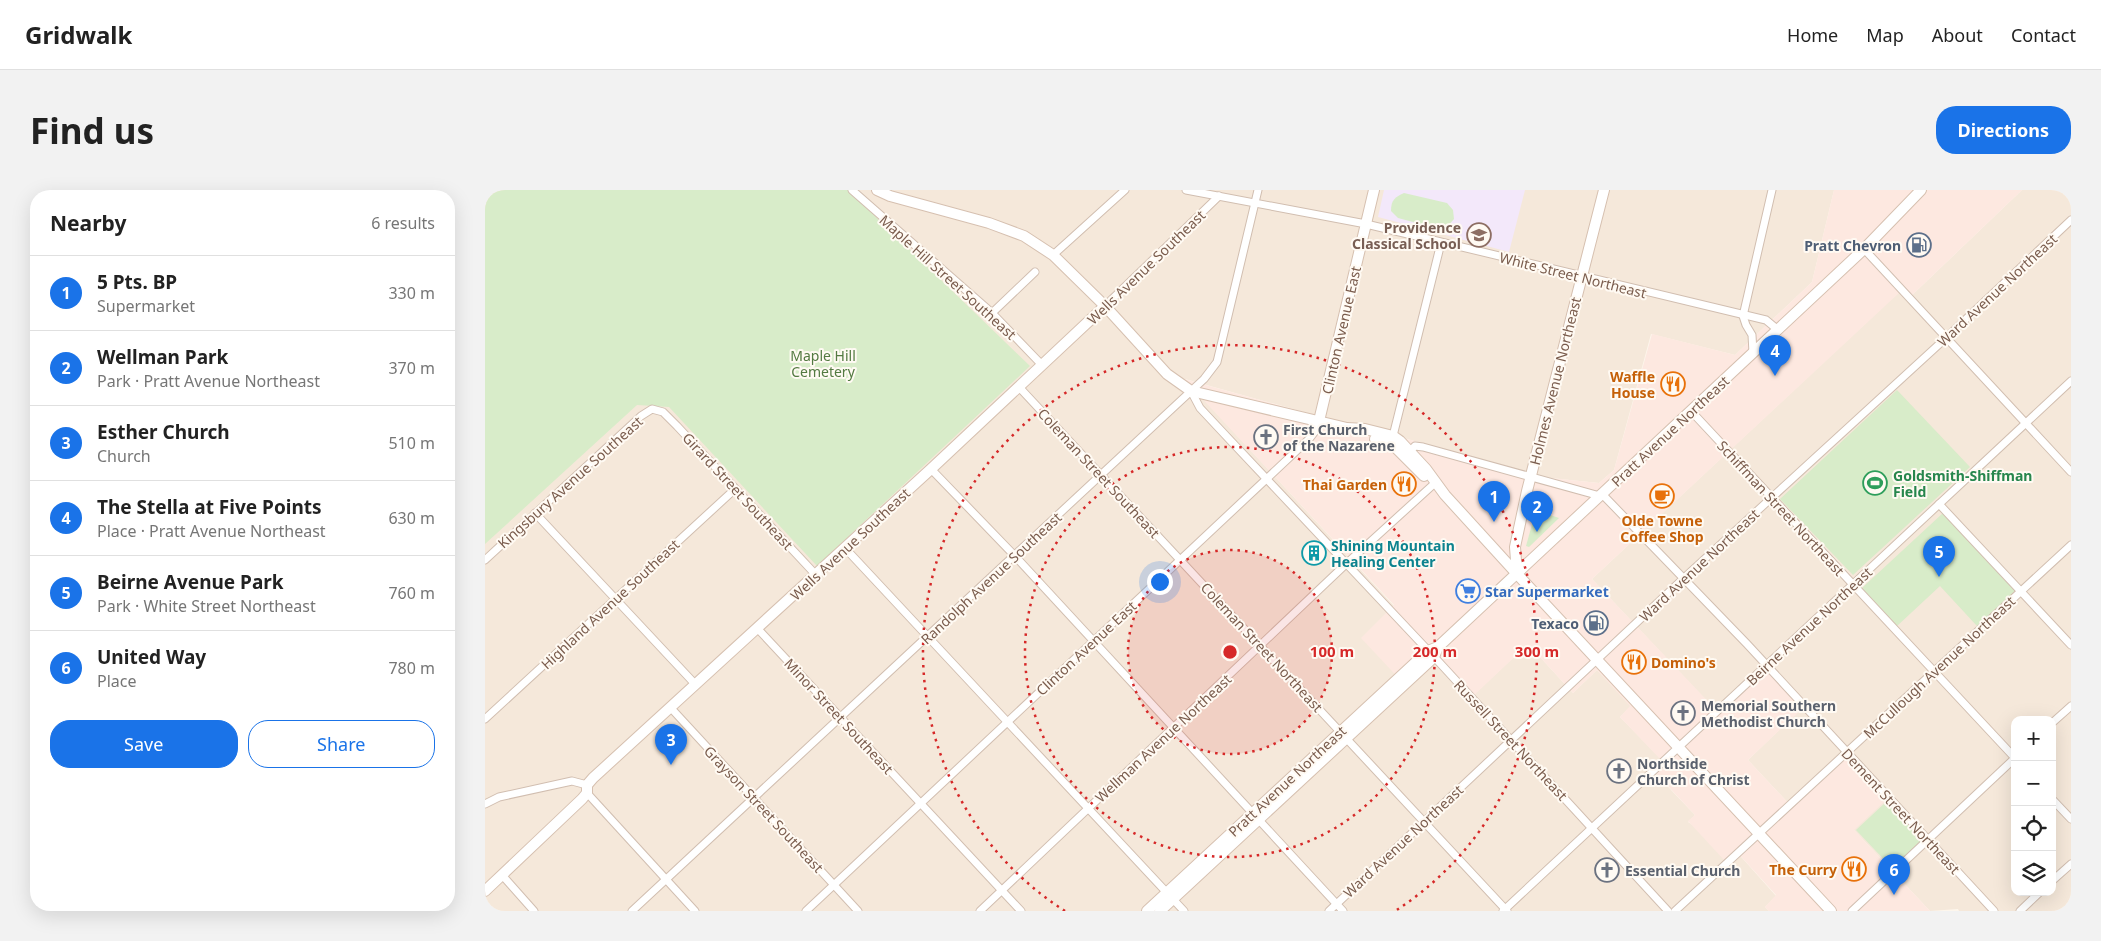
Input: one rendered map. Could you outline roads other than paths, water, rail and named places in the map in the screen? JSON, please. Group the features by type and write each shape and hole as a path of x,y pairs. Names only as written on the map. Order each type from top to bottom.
{"main road":[{"path":"877,190 890,196 989,223 1024,236 1053,255 1105,306 1167,374 1191,390 1347,428 1365,429 1393,436 1426,469 1435,484"},
{"name":"Clinton Avenue East","path":"1319,421 1373,190"},
{"name":"Holmes Avenue Northeast","path":"1517,574 1515,546 1531,476 1605,190"},
{"name":"Pratt Avenue Northeast","path":"1147,911 1170,896 1517,574 1864,249 1901,213 1921,190"},
{"name":"Pratt Avenue Northeast","path":"1901,213 1930,190"},
{"name":"Wells Avenue Southeast","path":"485,891 670,707 931,470 1105,306"},
{"path":"1347,428 1362,435 1392,444 1422,474 1435,484 1831,911"},
{"name":"Pratt Avenue Northeast","path":"1160,911 1170,896"}],"street":[{"name":"Maple Hill Street Southeast","path":"852,190 896,231 918,247 992,313 1042,366"},
{"path":"1053,255 1125,190"},
{"name":"White Street Northeast","path":"1187,190 1366,224 1765,320 1778,330"},
{"name":"Randolph Avenue Southeast","path":"632,911 1204,379 1217,362 1258,190"},
{"path":"1753,353 1752,335 1743,316 1772,190"},
{"name":"Wells Avenue Southeast","path":"1105,306 1219,196"},
{"name":"Ward Avenue Northeast","path":"1329,911 1684,578 1947,337 2071,220"},
{"path":"1393,436 1441,243"},
{"path":"1864,249 2071,472"},
{"path":"992,313 1035,272"},
{"name":"Beirne Avenue Northeast","path":"1505,910 2071,381"},
{"name":"Coleman Street Southeast","path":"1019,387 1180,560"},
{"name":"Russell Street Northeast","path":"1191,390 1201,408 1229,439 1668,911"},
{"name":"Kingsbury Avenue Southeast","path":"485,560 641,416 652,409 657,411"},
{"name":"Girard Street Southeast","path":"657,411 663,412 677,426 816,575"},
{"name":"Schiffman Street Northeast","path":"1691,411 2011,754"},
{"name":"Clinton Avenue East","path":"806,911 1309,439 1316,430 1319,421"},
{"name":"Dement Street Northeast","path":"1410,451 1415,446 1423,447 1601,495 1684,578 1994,911"},
{"path":"931,470 1014,555 1343,911"},
{"name":"Wellman Avenue Northeast","path":"980,911 1347,564 1435,484"},
{"name":"Highland Avenue Southeast","path":"485,719 735,489"},
{"path":"1939,504 2071,645"},
{"path":"535,513 695,684"},
{"name":"McCullough Avenue Northeast","path":"1675,911 2071,545"},
{"path":"845,548 1184,911"},
{"name":"Coleman Street Northeast","path":"1180,560 1262,646 1505,910"},
{"name":"Minor Street Southeast","path":"758,629 1021,911"},
{"path":"2056,719 2071,706"},
{"name":"Grayson Street Southeast","path":"670,707 858,911"},
{"path":"1851,911 2012,761"},
{"path":"485,804 499,797 572,781 587,789 695,911"},
{"path":"2056,803 2071,819"},
{"path":"2056,877 2071,864"},
{"path":"502,875 534,911"},
{"path":"2020,911 2037,896"}],"place":[{"name":"Providence Classical School","path":"1479,235"},
{"name":"Pratt Chevron","path":"1919,245"},
{"name":"The Stella at Five Points","path":"1775,376"},
{"name":"Waffle House","path":"1673,384"},
{"name":"First Church of the Nazarene","path":"1266,437"},
{"name":"Goldsmith-Shiffman Field","path":"1875,483"},
{"name":"Thai Garden","path":"1404,484"},
{"name":"Olde Towne Coffee Shop","path":"1662,496"},
{"name":"5 Pts. BP","path":"1494,522"},
{"name":"Wellman Park","path":"1537,532"},
{"name":"Shining Mountain Healing Center","path":"1314,553"},
{"name":"Beirne Avenue Park","path":"1939,577"},
{"name":"Star Supermarket","path":"1468,591"},
{"name":"Texaco","path":"1596,623"},
{"name":"Domino's","path":"1634,662"},
{"name":"Memorial Southern Methodist Church","path":"1683,713"},
{"name":"Esther Church","path":"671,765"},
{"name":"Northside Church of Christ","path":"1619,771"},
{"name":"The Curry","path":"1854,869"},
{"name":"Essential Church","path":"1607,870"},
{"name":"United Way","path":"1894,895"}],"park label":[{"name":"Maple Hill Cemetery","path":"823,364"}]}
